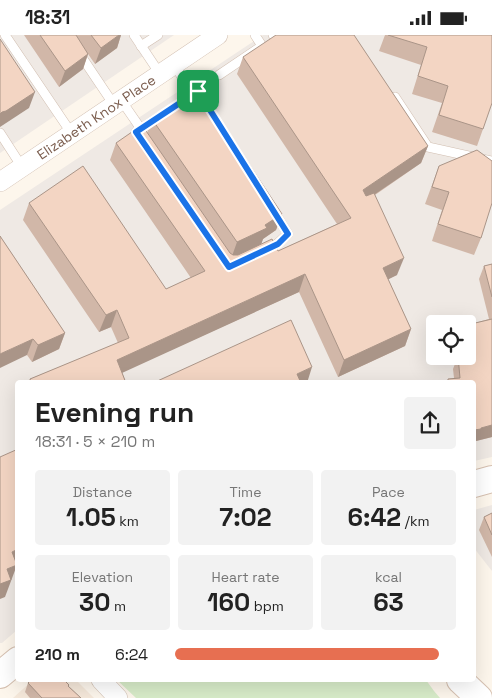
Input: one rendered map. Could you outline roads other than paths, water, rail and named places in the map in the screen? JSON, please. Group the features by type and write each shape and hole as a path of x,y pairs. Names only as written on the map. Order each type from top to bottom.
{"main road":[{"path":"476,483 492,479"},
{"path":"0,675 15,662"},
{"path":"462,682 479,698"}],"street":[{"name":"Elizabeth Knox Place","path":"0,182 218,35"},
{"path":"104,682 118,698"}],"lane":[{"path":"5,35 72,134"},
{"path":"67,35 117,103 141,129"},
{"path":"134,35 142,46 167,69 189,97 198,91 203,99"},
{"path":"142,46 158,35"},
{"path":"219,75 262,46 255,35"},
{"path":"272,35 275,38 279,35"},
{"path":"391,91 428,147 492,161"},
{"path":"142,140 136,132 163,114"},
{"path":"0,133 22,167"},
{"path":"253,255 278,244 288,234 267,200"}]}
